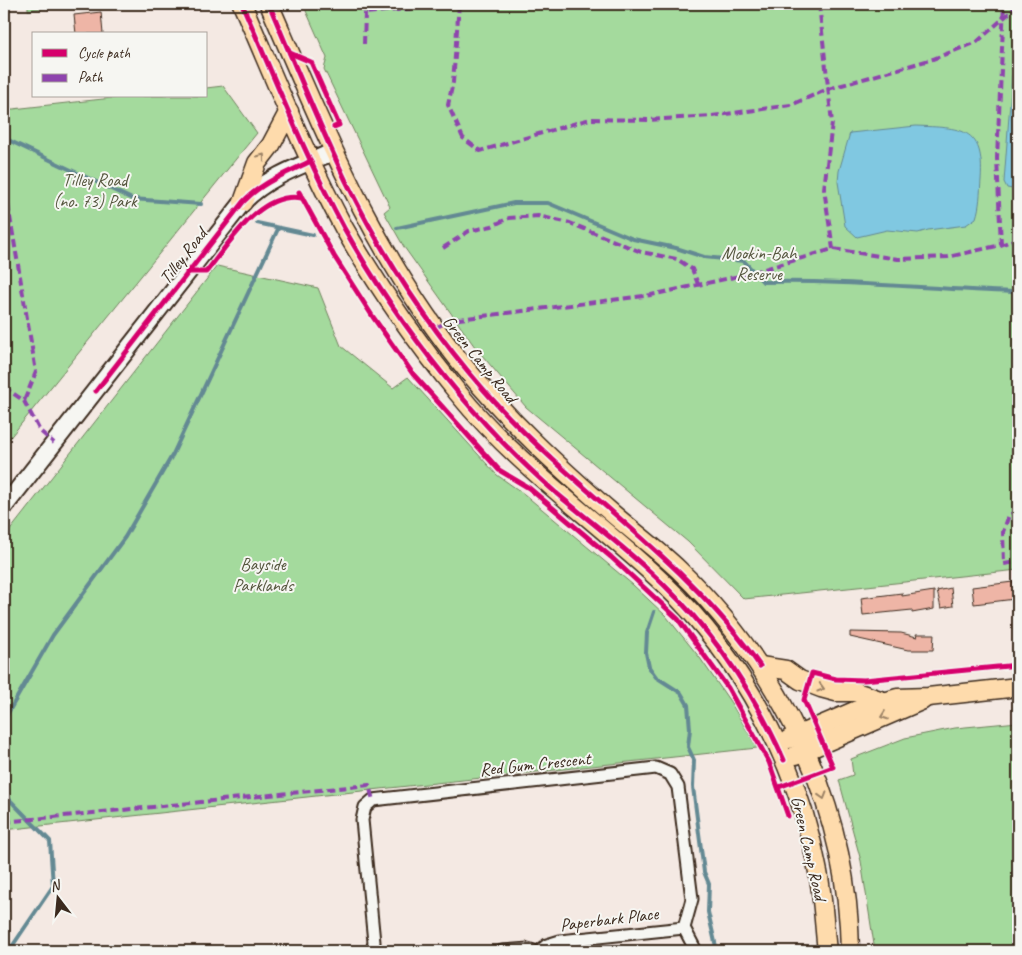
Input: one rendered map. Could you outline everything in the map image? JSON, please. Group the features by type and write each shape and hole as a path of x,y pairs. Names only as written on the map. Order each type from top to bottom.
{"main road":[{"name":"Green Camp Road","path":"242,4 311,161 344,227 373,276 418,343 495,434 520,459 664,584 724,654 743,684 780,752 802,811 817,869 827,951"},
{"name":"Green Camp Road","path":"269,4 346,181 396,270 466,369 543,452 677,568 706,598 760,666 784,705 819,782 838,848 847,908 850,951"},
{"path":"243,202 257,163 271,144 289,111"},
{"name":"Tilley Road","path":"4,507 243,202 254,191 268,182 333,152"},
{"path":"760,666 786,670 800,680 821,688 836,692 856,692 883,701"},
{"path":"802,743 857,710 883,701 897,698 928,697 1018,687"},
{"path":"780,752 928,697"}],"street":[{"name":"Red Gum Crescent","path":"372,951 374,942 362,820 366,807 373,800 656,768 670,774 678,787 692,899 684,928"},
{"name":"Paperbark Place","path":"540,951 547,945 560,941 684,928"},
{"path":"684,928 696,951"},
{"path":"502,951 528,949 534,951"}],"green space":[{"path":"28,4 90,4 28,10"},
{"name":"Mookin-Bah Reserve","path":"303,4 1018,4 1018,570 744,599 688,542 526,407 475,347 404,247 384,212 390,207 324,69 327,58"},
{"name":"Tilley Road (no. 73) Park","path":"223,86 257,133 4,445 4,110 112,98 208,98 208,88"},
{"name":"Bayside Parklands","path":"217,266 318,288 341,346 393,388 408,377 497,475 524,494 633,585 666,616 700,658 731,703 757,748 4,830 4,538"},
{"path":"1018,722 1018,951 875,951 861,861 839,780 853,775 851,759 905,738 955,728"}],"water":[{"path":"1018,60 1018,190 1007,188 1004,182 1012,76"},
{"path":"916,126 957,130 974,140 979,149 981,162 980,199 976,218 966,225 918,233 887,230 857,237 845,226 838,182 839,171 850,133"}],"building":[{"path":"101,12 103,32 76,32 74,15"},
{"path":"1013,582 1015,599 974,604 972,587"},
{"path":"951,588 953,606 941,608 937,591"},
{"path":"934,591 934,609 912,613 912,610 863,615 861,598 902,593 902,596"},
{"path":"850,632 901,633 917,637 916,634 934,634 933,650 908,650 850,637"}],"waterway":[{"path":"4,138 132,199 201,204"},
{"path":"397,228 514,203 548,203 633,239 676,248 704,257 744,261 763,282 856,283 1012,292 1018,290"},
{"path":"257,223 313,235"},
{"path":"4,726 8,713 53,635 125,537 173,454 278,229"},
{"path":"654,612 647,633 646,653 649,667 656,677 681,693 688,705 690,729 688,747 694,760 693,787 704,872 709,884 708,912 717,951"},
{"path":"4,794 50,841 53,886 9,951"}],"marked path":[{"path":"363,4 365,13 459,4"},
{"path":"459,4 453,82 448,105 463,138 480,151 590,119 648,120 712,116 791,105 828,89 933,59 977,42 1018,5"},
{"path":"819,4 832,123 824,189 833,249"},
{"path":"1001,245 997,158 1004,4"},
{"path":"364,44 365,13"},
{"path":"4,181 36,372 24,401"},
{"path":"443,248 469,231 492,226 509,218 538,216 570,223 641,252 677,259 692,269 698,284"},
{"path":"435,328 451,320 651,295 744,275 833,249 898,259 948,257 1001,245 1018,238"},
{"path":"4,387 24,401 40,431 54,443"},
{"path":"1018,511 1009,515 1003,532 1004,564 1018,562"},
{"path":"4,822 369,785 373,800"}],"cycle path":[{"path":"242,4 303,145 330,201 370,272 413,335 460,395 506,446 556,493 625,549 683,604 717,645 747,689 784,760"},
{"path":"269,4 306,93 346,181 396,272 435,329 456,357 501,409 533,441 702,595 732,629 760,666"},
{"path":"290,53 311,62 339,125 334,127"},
{"path":"96,391 243,202 267,183 311,161"},
{"path":"299,192 334,256 373,317 413,374 499,470 529,488 611,557 678,619 728,688 769,762 788,816"},
{"path":"187,272 206,272 235,234 259,211 273,202 287,198 302,198"},
{"path":"779,787 833,767 804,700 812,673 836,679 864,680 1018,665"}]}
